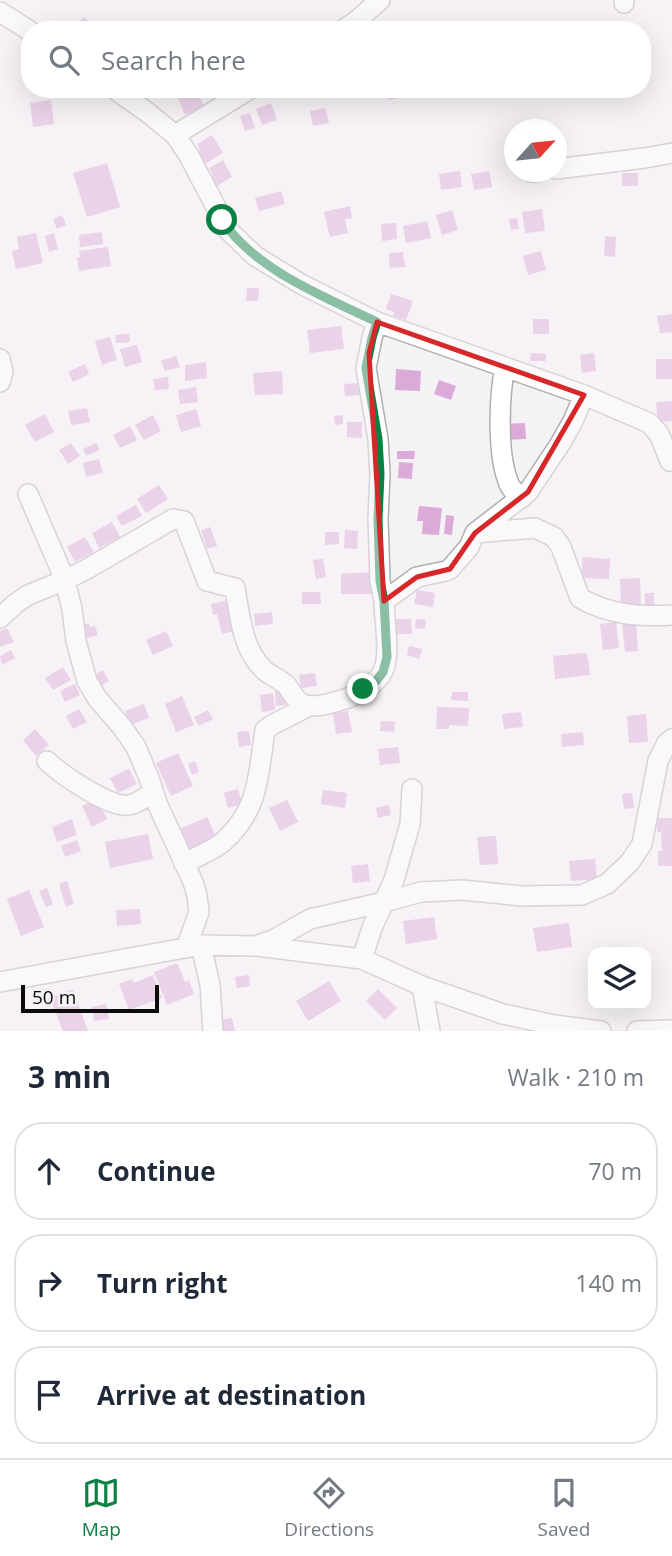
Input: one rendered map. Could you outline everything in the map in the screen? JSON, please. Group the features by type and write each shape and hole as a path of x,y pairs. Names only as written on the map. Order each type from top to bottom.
{"street":[{"path":"356,21 380,0"},
{"path":"0,12 21,25"},
{"path":"127,98 174,135 188,154 222,220 235,238 255,256 337,303 377,322 583,395 649,423 659,434 672,461"},
{"path":"174,135 235,98"},
{"path":"567,168 672,153"},
{"path":"184,864 221,843 247,814 261,768 265,730 309,706 351,697 376,681 383,672 387,657 384,601 380,581 380,474 378,439 366,368 377,322"},
{"path":"0,359 3,372 0,382"},
{"path":"505,367 500,390 502,448 507,480 512,490 522,498"},
{"path":"384,601 417,578 450,569 469,547 475,533 528,492 560,444 583,395"},
{"path":"28,494 65,580 76,641 88,681 97,698 136,747 193,882 199,912 193,946 209,985 213,1031"},
{"path":"0,618 28,595 65,580 173,519 184,521 207,581 235,588 244,636 261,668 286,684 299,702 309,706"},
{"path":"475,533 535,528 554,537 561,547 580,598 598,607 626,615 672,615"},
{"path":"257,946 310,919 421,892 462,890 522,896 582,895 607,884 630,862 642,844 658,761 672,739"},
{"path":"47,761 75,782 118,804 128,805 153,792"},
{"path":"362,959 372,928 394,880 410,824 412,789"},
{"path":"0,982 193,946 257,946 362,959 422,986 503,1014 553,1028 601,1031"},
{"path":"422,986 430,1031"},
{"path":"637,1031 672,1030"}],"highlighted area":[{"path":"377,322 584,395 528,492 475,533 450,569 417,577 384,601 369,353"}],"building":[{"path":"178,98 200,98 204,106 185,115"},
{"path":"51,100 54,124 33,127 30,103"},
{"path":"271,103 277,120 262,125 256,109"},
{"path":"325,108 329,123 313,126 310,111"},
{"path":"250,113 255,128 245,131 240,116"},
{"path":"212,135 223,153 202,166 194,153 200,150 197,144"},
{"path":"223,160 232,177 215,187 209,177 213,175 209,168"},
{"path":"107,163 120,207 87,217 73,173"},
{"path":"460,171 462,187 441,190 439,174"},
{"path":"489,171 492,187 474,190 471,174"},
{"path":"622,173 638,173 638,186 622,186"},
{"path":"281,191 285,204 259,211 255,198"},
{"path":"350,206 352,218 345,219 348,233 330,237 324,212"},
{"path":"542,209 545,231 525,233 522,212"},
{"path":"452,210 458,230 442,235 436,215"},
{"path":"62,215 66,225 57,229 53,219"},
{"path":"517,218 519,229 511,230 509,219"},
{"path":"427,221 431,238 406,243 403,226"},
{"path":"396,223 397,239 382,241 381,224"},
{"path":"102,232 103,244 80,247 79,235"},
{"path":"36,233 43,263 16,269 12,251 19,249 17,237"},
{"path":"54,233 58,249 49,252 45,236"},
{"path":"605,236 616,237 615,257 604,256"},
{"path":"108,247 111,266 79,271 79,251"},
{"path":"541,251 546,270 528,275 523,256"},
{"path":"403,252 405,267 390,268 389,253"},
{"path":"247,288 259,288 258,301 246,301"},
{"path":"391,294 413,301 406,320 393,316 394,312 386,309"},
{"path":"672,314 672,332 660,333 657,316"},
{"path":"533,319 549,319 549,334 533,334"},
{"path":"341,326 344,349 310,353 307,330"},
{"path":"129,334 130,342 116,343 115,335"},
{"path":"110,337 117,360 102,365 95,341"},
{"path":"137,345 142,362 125,367 120,349"},
{"path":"531,353 546,354 546,361 530,361"},
{"path":"594,353 596,371 582,373 580,355"},
{"path":"176,356 180,367 165,371 161,361"},
{"path":"656,359 672,359 672,379 656,379"},
{"path":"206,362 207,378 185,381 185,365"},
{"path":"85,364 89,374 73,382 68,372"},
{"path":"396,369 421,371 420,391 395,390"},
{"path":"282,371 283,394 255,395 253,373"},
{"path":"168,377 169,389 155,390 153,379"},
{"path":"439,380 456,386 451,400 434,394"},
{"path":"360,383 361,395 345,396 344,384"},
{"path":"196,387 198,402 180,404 178,390"},
{"path":"672,401 672,421 658,422 656,402"},
{"path":"87,408 90,422 71,425 68,411"},
{"path":"196,409 201,426 181,432 176,415"},
{"path":"45,414 54,432 35,442 25,425"},
{"path":"153,415 161,431 144,440 135,425"},
{"path":"343,415 343,424 335,425 334,416"},
{"path":"347,422 362,422 362,438 347,437"},
{"path":"525,423 526,439 505,440 505,424"},
{"path":"130,426 137,440 120,448 113,435"},
{"path":"71,443 80,456 68,464 59,450"},
{"path":"96,443 100,450 86,456 83,449"},
{"path":"397,451 415,451 414,459 397,459"},
{"path":"99,459 103,473 86,477 83,463"},
{"path":"399,462 413,463 412,479 398,478"},
{"path":"159,485 168,499 146,513 137,499"},
{"path":"136,505 142,516 122,526 116,516"},
{"path":"419,506 442,508 439,535 422,534 423,521 417,521"},
{"path":"446,515 454,516 452,535 444,534"},
{"path":"112,522 120,537 99,548 92,533"},
{"path":"210,527 217,546 207,549 201,530"},
{"path":"345,530 358,531 357,549 344,548"},
{"path":"325,532 339,532 339,544 325,545"},
{"path":"85,537 94,552 75,562 67,547"},
{"path":"582,557 610,559 609,579 582,578"},
{"path":"323,559 326,577 316,579 313,560"},
{"path":"371,572 372,594 341,594 341,574"},
{"path":"640,578 641,607 621,608 620,579"},
{"path":"417,590 435,593 433,607 414,604"},
{"path":"302,592 320,592 321,604 302,604"},
{"path":"645,593 654,593 654,606 645,606"},
{"path":"235,599 242,629 222,634 217,614 213,615 211,604"},
{"path":"272,612 273,624 255,626 254,614"},
{"path":"388,619 411,619 412,634 388,634"},
{"path":"416,619 426,620 425,629 415,628"},
{"path":"636,621 638,651 625,652 622,623"},
{"path":"616,622 619,648 603,650 600,624"},
{"path":"89,623 90,627 95,626 98,635 81,640 77,626"},
{"path":"7,628 14,642 0,647 0,631"},
{"path":"166,631 173,646 153,655 146,640"},
{"path":"409,646 422,649 419,659 407,655"},
{"path":"11,650 15,658 2,665 0,656"},
{"path":"587,653 590,675 555,679 553,656"},
{"path":"63,667 71,680 53,690 45,678"},
{"path":"103,670 109,681 96,689 89,678"},
{"path":"315,673 317,686 301,688 299,675"},
{"path":"75,684 80,695 65,702 60,691"},
{"path":"284,690 285,705 276,706 275,691"},
{"path":"452,692 468,692 468,701 451,700"},
{"path":"273,693 275,710 262,712 260,695"},
{"path":"182,696 194,725 176,732 165,704"},
{"path":"144,704 149,718 131,725 125,711"},
{"path":"437,707 469,708 468,726 449,725 449,729 436,729"},
{"path":"79,709 87,722 73,729 66,716"},
{"path":"208,710 213,719 199,726 194,717"},
{"path":"348,711 352,732 336,734 333,713"},
{"path":"521,712 523,727 504,729 502,714"},
{"path":"646,714 648,742 629,743 627,716"},
{"path":"381,721 395,722 394,732 380,731"},
{"path":"35,729 49,745 36,756 23,740"},
{"path":"249,731 251,745 239,747 237,732"},
{"path":"583,732 584,745 562,747 561,734"},
{"path":"398,747 400,763 380,765 378,749"},
{"path":"178,753 193,786 171,796 156,763"},
{"path":"195,761 199,772 192,775 188,764"},
{"path":"129,769 137,784 118,793 110,778"},
{"path":"238,789 242,804 228,808 224,793"},
{"path":"323,790 347,793 345,808 321,804"},
{"path":"632,793 634,808 624,809 622,794"},
{"path":"97,799 107,819 92,827 82,806"},
{"path":"287,800 298,822 280,831 269,808"},
{"path":"389,805 391,815 378,818 376,808"},
{"path":"207,817 216,837 186,851 177,830"},
{"path":"657,818 672,818 672,866 658,866 658,851 662,851"},
{"path":"72,819 77,835 57,842 52,827"},
{"path":"148,834 153,859 110,868 105,842"},
{"path":"496,836 498,864 480,865 477,837"},
{"path":"77,840 81,851 65,857 61,846"},
{"path":"595,859 597,879 571,881 569,861"},
{"path":"368,864 370,881 353,883 351,866"},
{"path":"67,881 74,904 66,907 59,884"},
{"path":"47,888 53,904 46,907 39,891"},
{"path":"29,890 44,927 21,936 7,899"},
{"path":"140,909 141,924 117,926 116,910"},
{"path":"434,917 437,939 406,944 403,921"},
{"path":"569,923 572,947 537,952 533,928"},
{"path":"177,963 185,982 189,980 194,994 167,1005 154,972"},
{"path":"153,975 162,998 129,1010 119,984 132,979 134,983"},
{"path":"249,975 250,986 237,988 235,977"},
{"path":"329,981 341,1001 308,1021 296,1001"},
{"path":"73,989 88,1031 63,1031 50,998"},
{"path":"378,989 397,1008 385,1020 366,1001"},
{"path":"106,1004 109,1019 94,1021 92,1007"},
{"path":"232,1018 235,1031 222,1031 220,1020"}],"route":[{"path":"222,220 235,238 255,256 301,285 377,322 366,368 378,439 380,581 384,601 387,657 383,672 376,681 363,689"}]}
